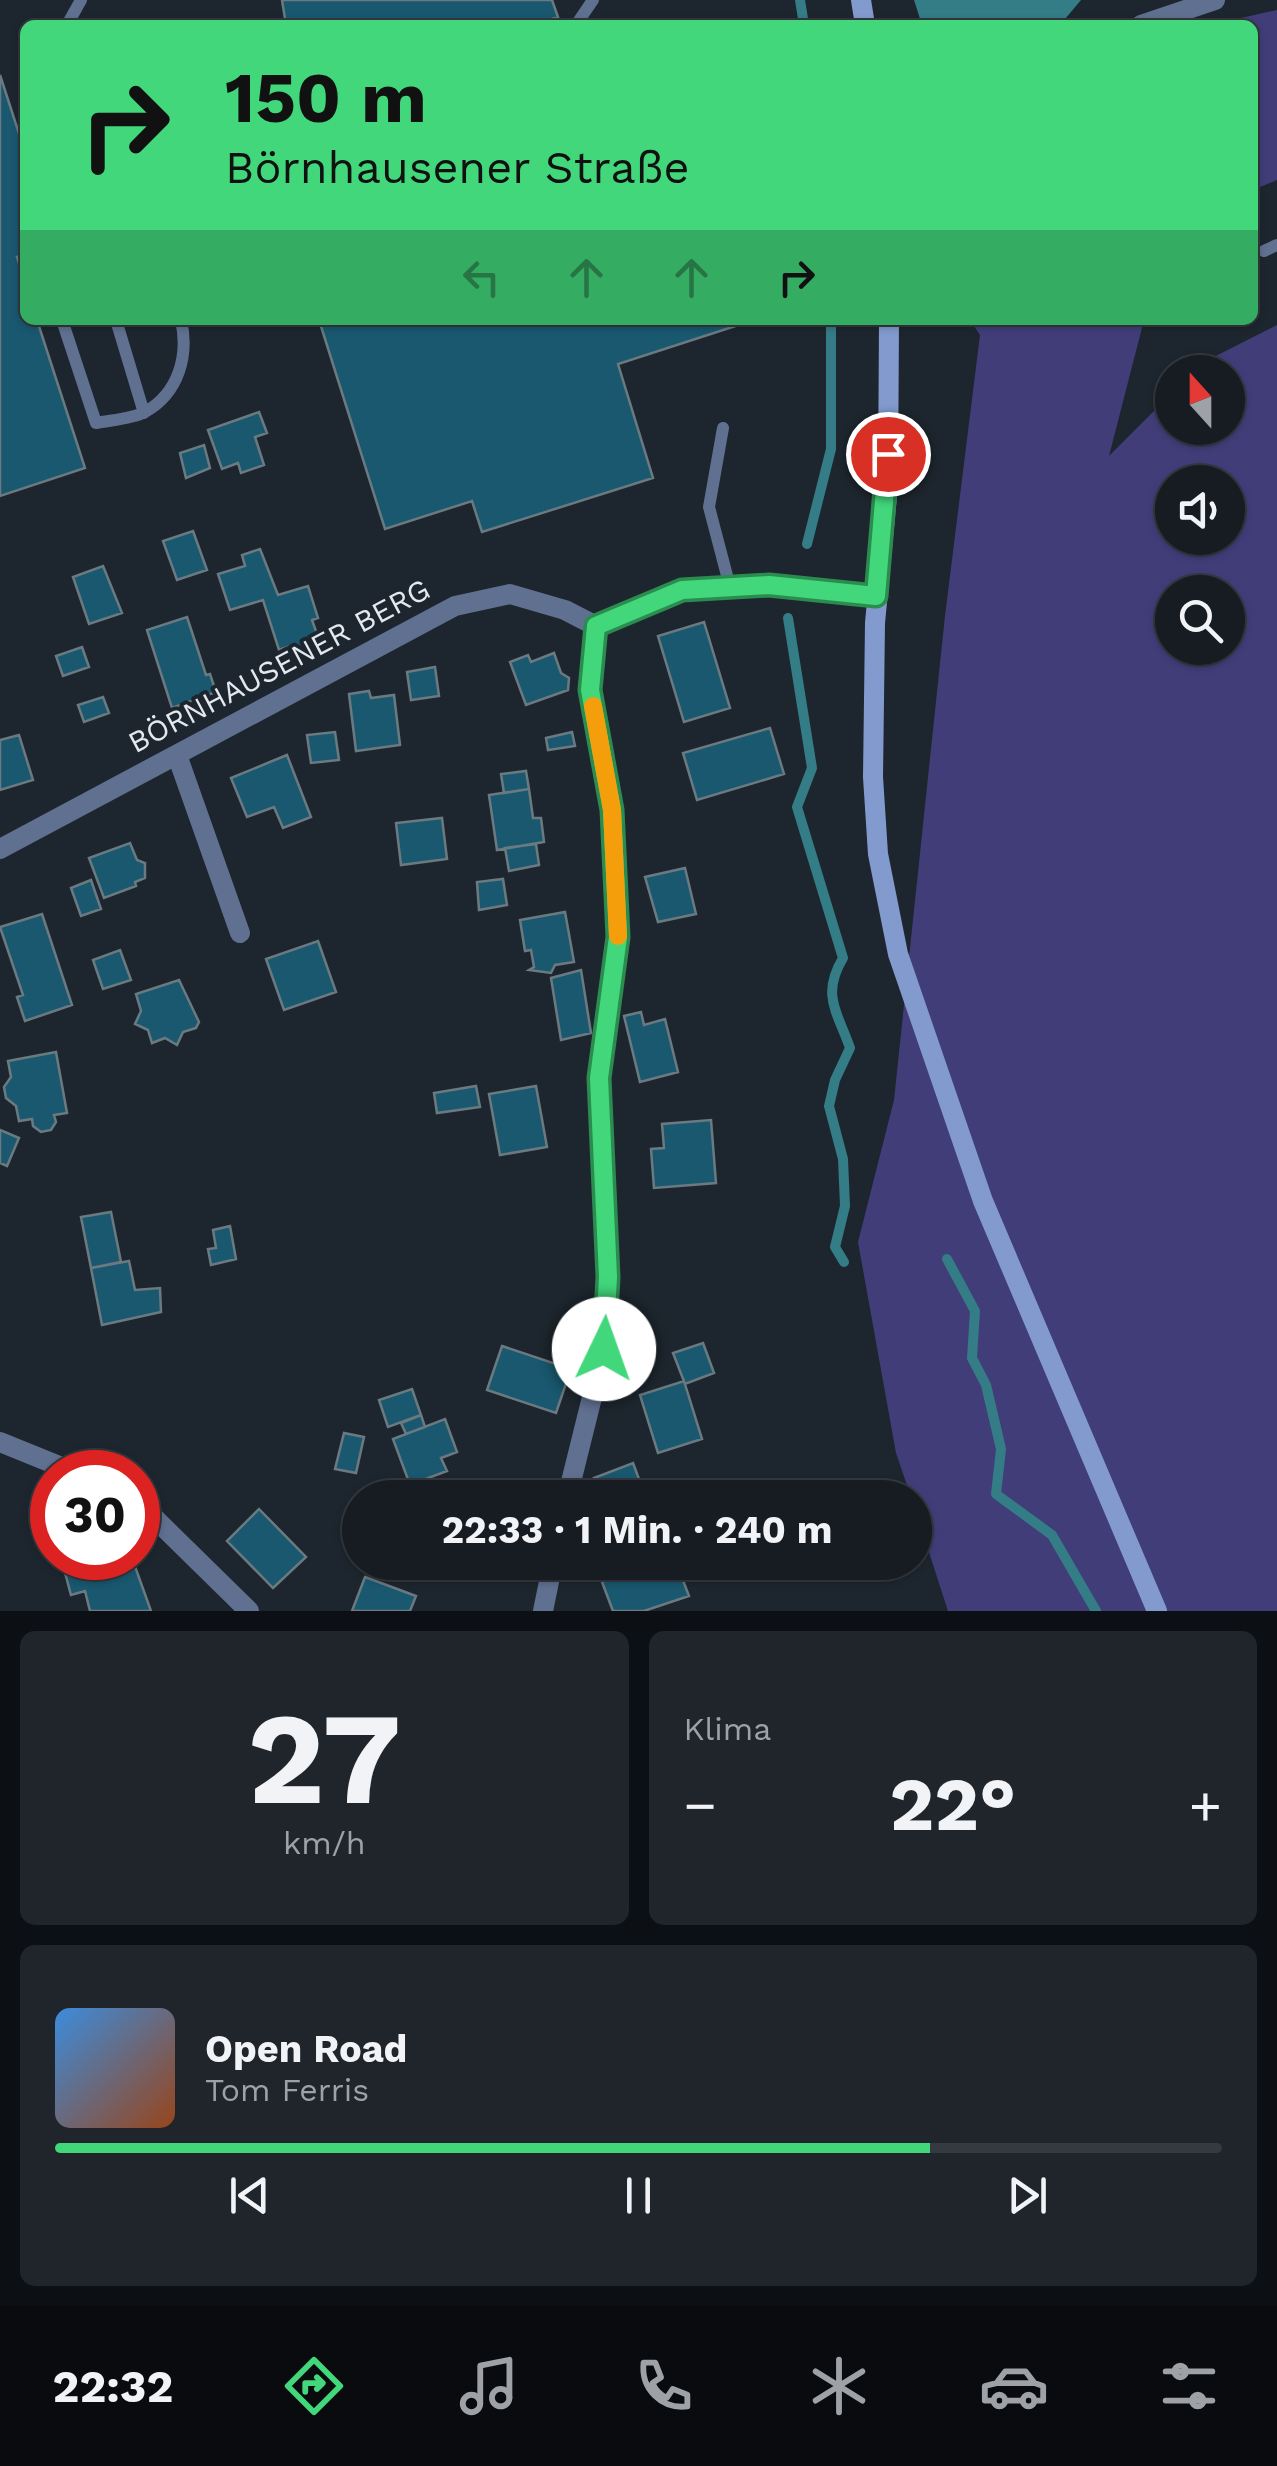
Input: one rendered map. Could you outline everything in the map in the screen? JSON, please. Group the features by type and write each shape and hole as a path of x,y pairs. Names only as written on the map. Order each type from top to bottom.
{"main road":[{"path":"889,325 888,484 874,623 873,778 878,854 898,954 983,1201 1158,1611"}],"street":[{"path":"1156,20 1215,0"},
{"path":"571,1480 604,1349 608,1277 599,1078 618,937 612,810 590,690 596,626 682,590 769,585 876,596"},
{"name":"BÖRNHAUSENER BERG","path":"0,849 455,606 510,594 565,610 596,626"},
{"path":"176,755 240,933"},
{"path":"0,1442 30,1454"},
{"path":"160,1524 249,1611"},
{"path":"544,1611 550,1580"}],"lane":[{"path":"64,325 96,423 144,412 172,389 186,342 182,325"},
{"path":"118,325 144,412"},
{"path":"723,428 709,507 730,588"}],"shaded area":[{"path":"1277,10 1277,180 1258,188 1258,20 1232,20"},
{"path":"973,325 1143,325 1109,456 1155,410 1155,445 1245,445 1245,355 1218,355 1277,325 1277,1611 948,1611 932,1562 932,1480 905,1480 896,1453 858,1242 894,1100 945,616 980,335"}],"water":[{"path":"914,0 1081,0 1064,20 920,20"}],"building":[{"path":"282,0 552,0 558,17 549,20 285,20"},
{"path":"0,75 20,137 20,325 39,325 85,468 0,496"},
{"path":"321,325 739,325 618,364 653,478 482,532 472,501 385,529"},
{"path":"259,412 267,433 255,437 264,465 241,473 238,463 222,469 208,430"},
{"path":"204,445 210,468 186,478 180,453"},
{"path":"193,531 207,570 177,580 163,541"},
{"path":"260,549 278,595 308,586 318,618 312,620 322,648 294,657 290,646 279,650 263,600 230,610 218,574 245,566 242,555"},
{"path":"103,566 122,613 89,624 73,577"},
{"path":"187,617 206,675 210,674 216,692 172,708 147,630"},
{"path":"704,622 730,708 684,722 658,636"},
{"path":"82,647 89,667 63,676 56,656"},
{"path":"554,653 561,673 569,678 568,690 526,705 510,662 528,655 531,662"},
{"path":"435,667 439,696 411,700 407,672"},
{"path":"369,691 371,698 394,695 400,745 356,751 349,694"},
{"path":"103,697 109,713 84,722 78,705"},
{"path":"770,728 784,774 697,800 683,753"},
{"path":"335,732 339,760 311,763 307,735"},
{"path":"572,732 575,746 548,750 546,738"},
{"path":"19,735 33,780 0,790 0,740"},
{"path":"287,755 311,817 283,828 274,807 247,817 231,778"},
{"path":"526,771 529,789 504,793 501,774"},
{"path":"529,789 533,818 541,818 544,842 497,850 489,795"},
{"path":"442,818 447,859 401,865 396,823"},
{"path":"130,843 137,860 145,863 145,878 135,882 136,886 104,898 89,858"},
{"path":"536,844 539,865 509,871 505,848"},
{"path":"685,868 696,914 658,922 645,877"},
{"path":"503,879 507,905 479,910 477,882"},
{"path":"91,880 101,909 81,916 71,888"},
{"path":"565,912 574,962 555,965 551,973 529,970 534,967 531,950 525,951 520,920"},
{"path":"42,914 72,1005 25,1021 17,997 23,995 0,927"},
{"path":"318,941 336,992 284,1010 266,959"},
{"path":"120,950 131,980 103,989 93,960"},
{"path":"581,970 591,1033 561,1040 551,978"},
{"path":"179,980 199,1022 196,1028 183,1032 177,1045 165,1038 152,1043 148,1030 135,1024 141,1011 136,994"},
{"path":"641,1012 644,1025 665,1019 678,1072 640,1082 624,1016"},
{"path":"56,1052 67,1113 54,1115 56,1122 51,1130 41,1132 33,1126 32,1119 19,1121 16,1106 6,1098 4,1087 11,1077 8,1061"},
{"path":"476,1086 480,1107 437,1113 434,1093"},
{"path":"536,1086 547,1147 500,1155 489,1094"},
{"path":"711,1120 716,1183 654,1188 651,1149 664,1148 662,1124"},
{"path":"0,1130 19,1138 7,1166 0,1163"},
{"path":"111,1212 121,1262 91,1268 81,1217"},
{"path":"230,1226 236,1259 211,1265 208,1249 216,1248 213,1230"},
{"path":"129,1261 135,1290 160,1288 161,1312 102,1325 91,1268"},
{"path":"703,1343 714,1373 685,1384 673,1353"},
{"path":"502,1346 571,1369 556,1413 487,1390"},
{"path":"684,1381 702,1439 658,1453 640,1395"},
{"path":"412,1389 421,1415 388,1427 379,1400"},
{"path":"421,1415 425,1427 406,1434 401,1423"},
{"path":"445,1419 457,1452 441,1458 447,1471 423,1480 408,1480 393,1439"},
{"path":"344,1433 364,1437 356,1473 335,1469"},
{"path":"633,1463 639,1480 595,1480"},
{"path":"259,1509 306,1557 273,1588 227,1541"},
{"path":"67,1580 140,1580 151,1611 90,1611 85,1591 71,1595"},
{"path":"364,1580 416,1596 410,1611 352,1611"},
{"path":"683,1580 689,1596 644,1611 613,1611 602,1582"}],"waterway":[{"path":"800,0 803,20"},
{"path":"807,544 831,449 831,325"},
{"path":"788,618 812,768 797,807 843,958 832,993 850,1048 835,1080 829,1106 843,1159 845,1206 835,1247 844,1262"},
{"path":"947,1259 975,1311 972,1358 986,1385 1001,1449 996,1494 1052,1535 1096,1611"}],"slow traffic":[{"path":"593,706 612,810 618,936"}],"route":[{"path":"604,1349 608,1277 599,1078 618,937 612,810 590,690 596,626 682,590 769,585 876,596 888,454"}]}
